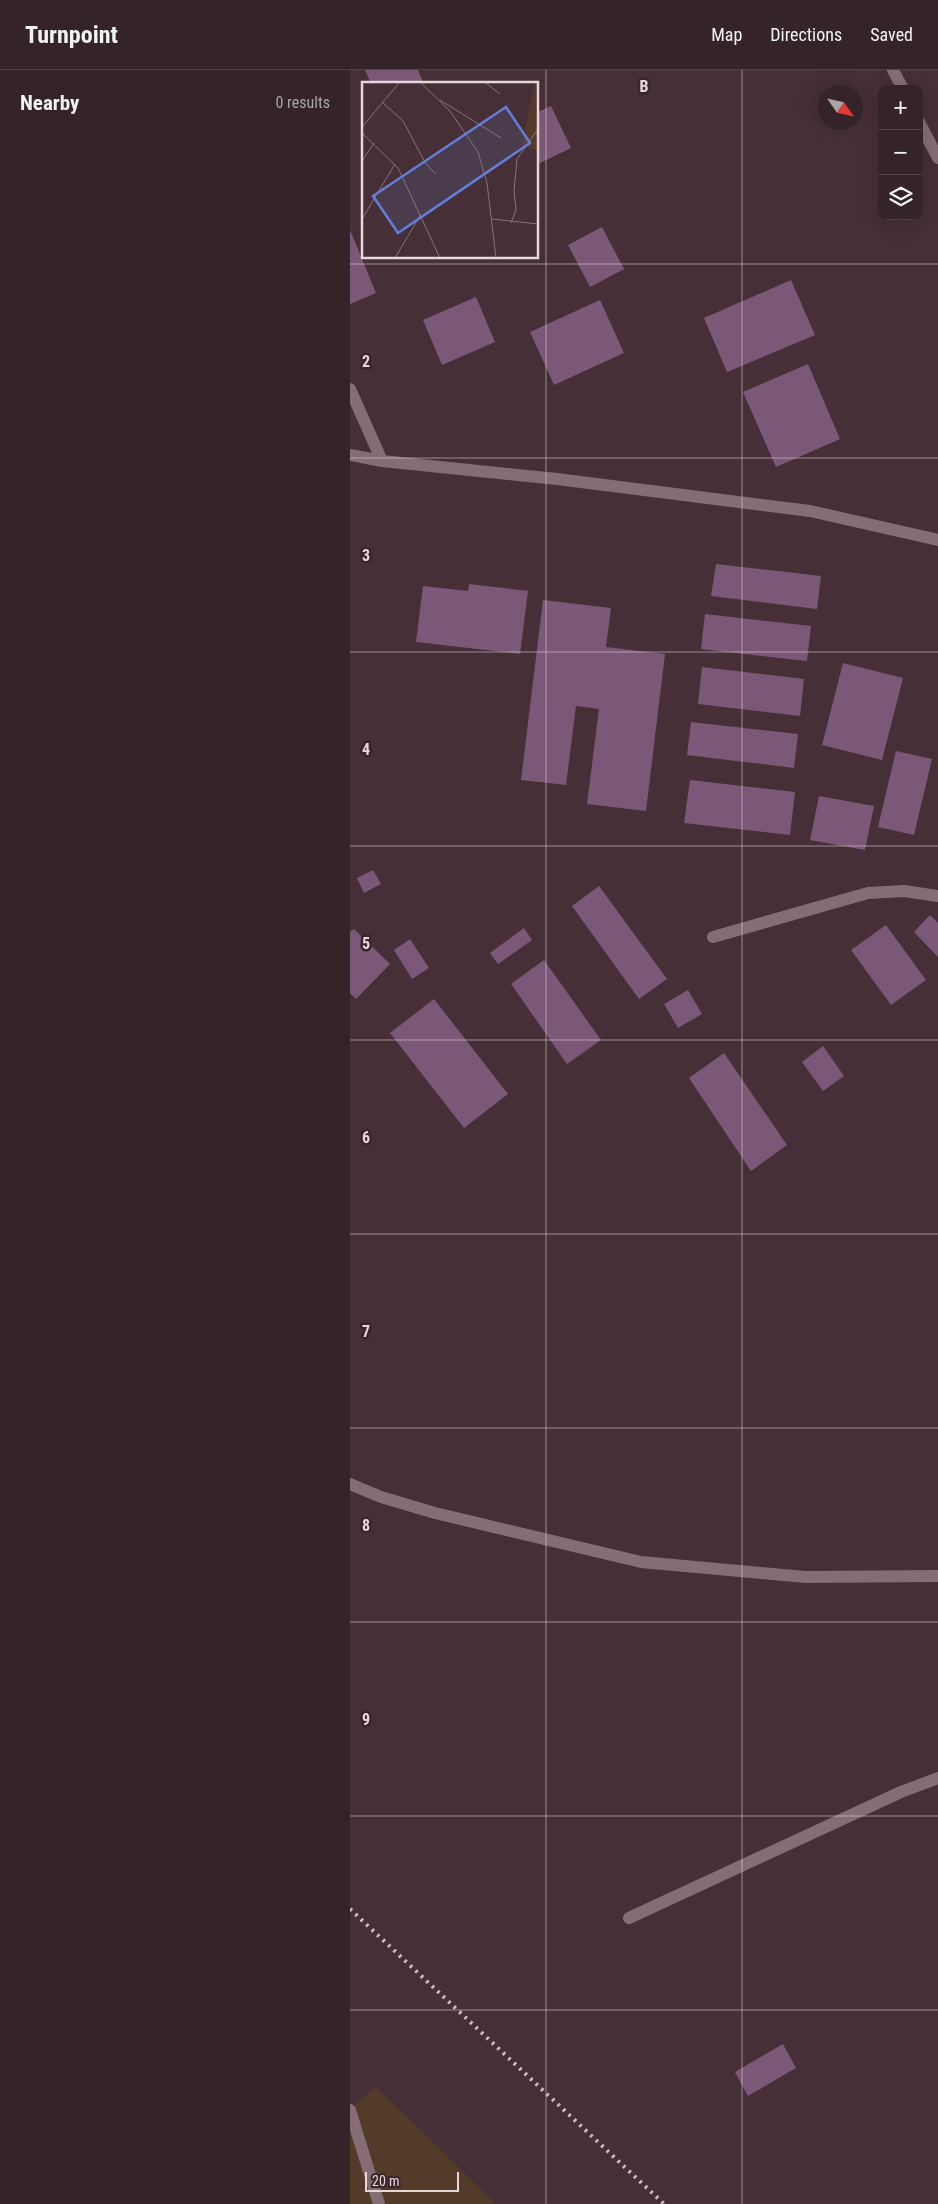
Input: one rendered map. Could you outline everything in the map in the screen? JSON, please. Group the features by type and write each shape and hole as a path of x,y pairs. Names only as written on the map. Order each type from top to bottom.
{"street":[{"path":"893,70 900,85"},
{"path":"923,130 938,158"},
{"path":"350,389 382,461"},
{"path":"350,455 382,461 557,479 810,511 938,540"},
{"path":"713,937 868,893 904,891 938,896"},
{"path":"350,1484 381,1497 435,1513 641,1562 805,1577 938,1576"},
{"path":"629,1918 901,1792 938,1778"},
{"path":"350,2110 379,2204"}],"shaded area":[{"path":"376,2087 496,2204 350,2204 350,2108"}],"building":[{"path":"365,70 418,70 423,82 370,82"},
{"path":"551,106 571,148 539,164 539,112"},
{"path":"602,227 624,269 590,287 568,245"},
{"path":"350,230 376,293 350,304"},
{"path":"791,280 815,335 727,372 704,318"},
{"path":"476,297 495,342 442,365 423,320"},
{"path":"600,300 624,353 554,385 530,332"},
{"path":"808,364 840,439 776,467 743,392"},
{"path":"716,564 821,576 817,609 711,596"},
{"path":"469,584 528,591 520,654 416,642 423,586 468,591"},
{"path":"543,600 611,608 606,647 665,654 646,811 587,804 599,709 576,706 566,785 521,780"},
{"path":"705,614 811,626 807,661 701,649"},
{"path":"843,663 903,678 882,760 822,745"},
{"path":"702,667 804,679 800,716 698,704"},
{"path":"691,722 798,734 794,768 687,755"},
{"path":"896,751 932,759 914,835 878,827"},
{"path":"690,780 795,792 790,835 684,823"},
{"path":"819,796 874,806 865,850 810,840"},
{"path":"373,870 381,884 364,893 357,878"},
{"path":"599,886 667,979 639,999 572,906"},
{"path":"930,915 938,923 938,957 914,932"},
{"path":"886,925 926,980 891,1005 851,950"},
{"path":"524,928 532,940 498,964 490,953"},
{"path":"354,929 390,964 356,999 350,993 350,932"},
{"path":"410,939 429,968 412,979 394,950"},
{"path":"544,960 601,1040 567,1064 511,984"},
{"path":"688,990 702,1014 678,1028 664,1004"},
{"path":"434,999 508,1094 464,1128 390,1033"},
{"path":"823,1046 844,1076 823,1091 802,1062"},
{"path":"724,1053 787,1145 751,1171 689,1078"},
{"path":"783,2044 796,2068 748,2096 735,2072"}],"railway":[{"path":"350,1909 664,2204"}]}
